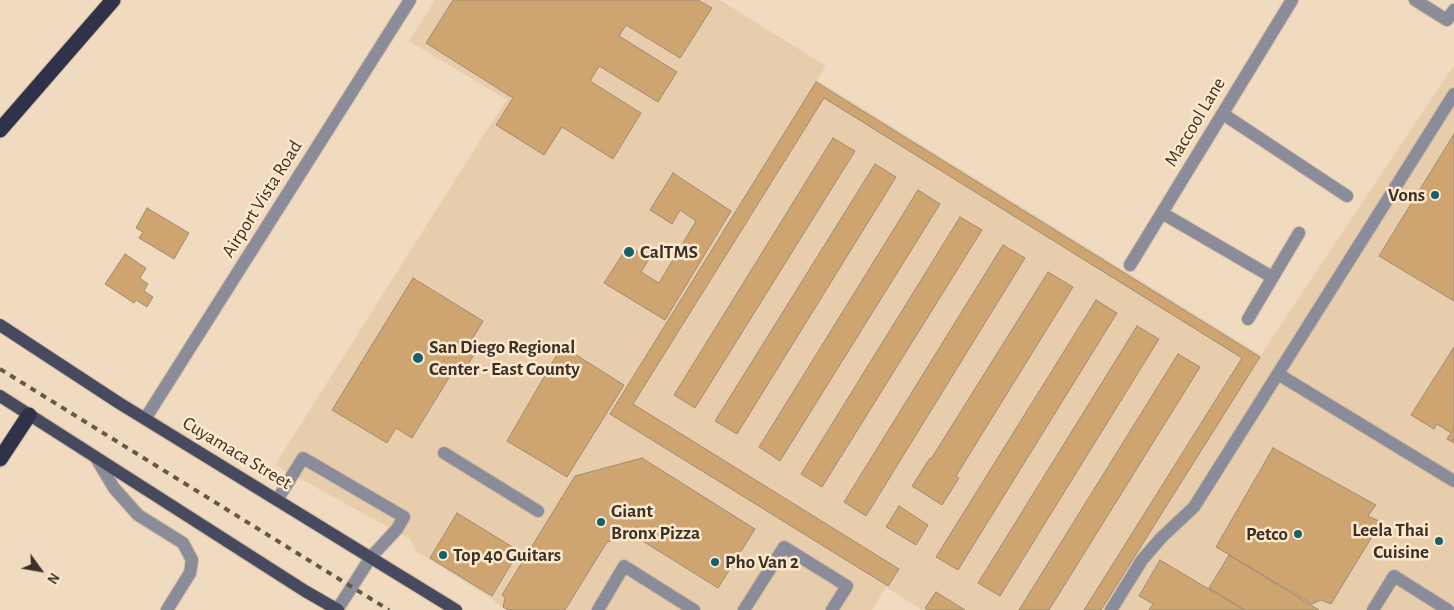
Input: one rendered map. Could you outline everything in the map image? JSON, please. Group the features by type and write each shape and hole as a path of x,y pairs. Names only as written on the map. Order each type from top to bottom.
{"highway":[{"path":"0,130 113,0"},
{"path":"0,459 29,415"}],"main road":[{"name":"Cuyamaca Street","path":"0,324 145,419 456,610"},
{"path":"0,396 305,591 338,610"}],"street":[{"name":"Airport Vista Road","path":"145,419 410,0"},
{"name":"Maccool Lane","path":"1130,265 1292,0"},
{"path":"1414,0 1447,20 1454,10"},
{"path":"1111,610 1142,560 1161,538 1194,507 1454,94"},
{"path":"1223,114 1347,196"},
{"path":"1162,214 1272,277"},
{"path":"1248,320 1299,233"},
{"path":"1278,374 1454,481"},
{"path":"444,452 538,511"},
{"path":"96,458 114,488 138,515 183,543 192,560 190,573 167,610"},
{"path":"277,500 303,458 404,517 397,529 371,557 338,610"},
{"path":"744,610 784,547 846,586 832,610"},
{"path":"598,610 624,566 694,610"},
{"path":"1373,610 1394,576 1448,610"}],"shaded area":[{"path":"435,0 720,0 826,66 817,80 1261,355 1454,65 1454,610 922,610 886,587 872,610 507,610 416,551 410,539 275,465 507,100 409,41"}],"building":[{"path":"453,0 698,0 712,8 680,58 626,25 619,36 677,72 658,102 599,66 590,81 641,113 613,159 562,127 544,155 496,125 513,98 426,43"},
{"path":"816,82 1260,357 1101,610 1084,610 1242,358 824,98 633,404 899,569 888,586 610,414"},
{"name":"Vons","path":"1454,134 1454,301 1379,256"},
{"path":"833,138 855,151 695,408 674,395"},
{"path":"875,164 896,177 737,434 715,421"},
{"path":"673,173 731,211 665,320 604,283 628,246 649,259 641,272 659,283 696,221 680,210 672,224 650,210"},
{"path":"918,190 940,204 780,461 759,447"},
{"path":"147,208 189,233 174,259 139,238 143,232 136,228"},
{"path":"960,217 982,230 822,487 801,474"},
{"path":"1003,245 1025,258 866,516 844,502"},
{"path":"125,254 146,268 140,278 148,284 144,291 153,297 147,307 136,300 134,303 105,284"},
{"path":"1048,272 1073,287 956,476 959,478 942,505 912,486 931,459"},
{"name":"San Diego Regional Center - East County","path":"413,278 483,321 467,348 475,353 466,368 458,363 412,438 396,428 387,443 332,410"},
{"path":"1096,300 1117,313 958,570 936,557"},
{"path":"1137,326 1159,339 1000,596 978,583"},
{"path":"562,346 624,385 567,477 507,441"},
{"path":"1454,347 1454,443 1447,439 1451,433 1437,424 1434,429 1411,415"},
{"path":"1178,354 1200,367 1049,610 1019,610"},
{"name":"Petco","path":"1273,448 1376,505 1368,516 1381,522 1331,604 1321,600 1312,604 1216,547"},
{"path":"642,458 755,529 718,588 633,535 607,542 565,610 508,610 503,607 505,598 502,595 575,476"},
{"path":"899,506 928,525 916,545 886,527"},
{"path":"457,513 519,551 492,596 430,558"},
{"path":"1229,555 1319,610 1245,610 1209,588"},
{"path":"1160,560 1244,610 1149,610 1153,604 1139,596"},
{"path":"936,592 965,610 928,610 925,608"}],"railway":[{"path":"0,369 389,610"}],"place":[{"name":"Vons","path":"1435,195"},
{"name":"CalTMS","path":"629,252"},
{"name":"San Diego Regional Center - East County","path":"418,358"},
{"name":"Giant Bronx Pizza","path":"601,522"},
{"name":"Petco","path":"1298,534"},
{"name":"Leela Thai Cuisine","path":"1439,541"},
{"name":"Top 40 Guitars","path":"443,555"},
{"name":"Pho Van 2","path":"715,562"}]}
